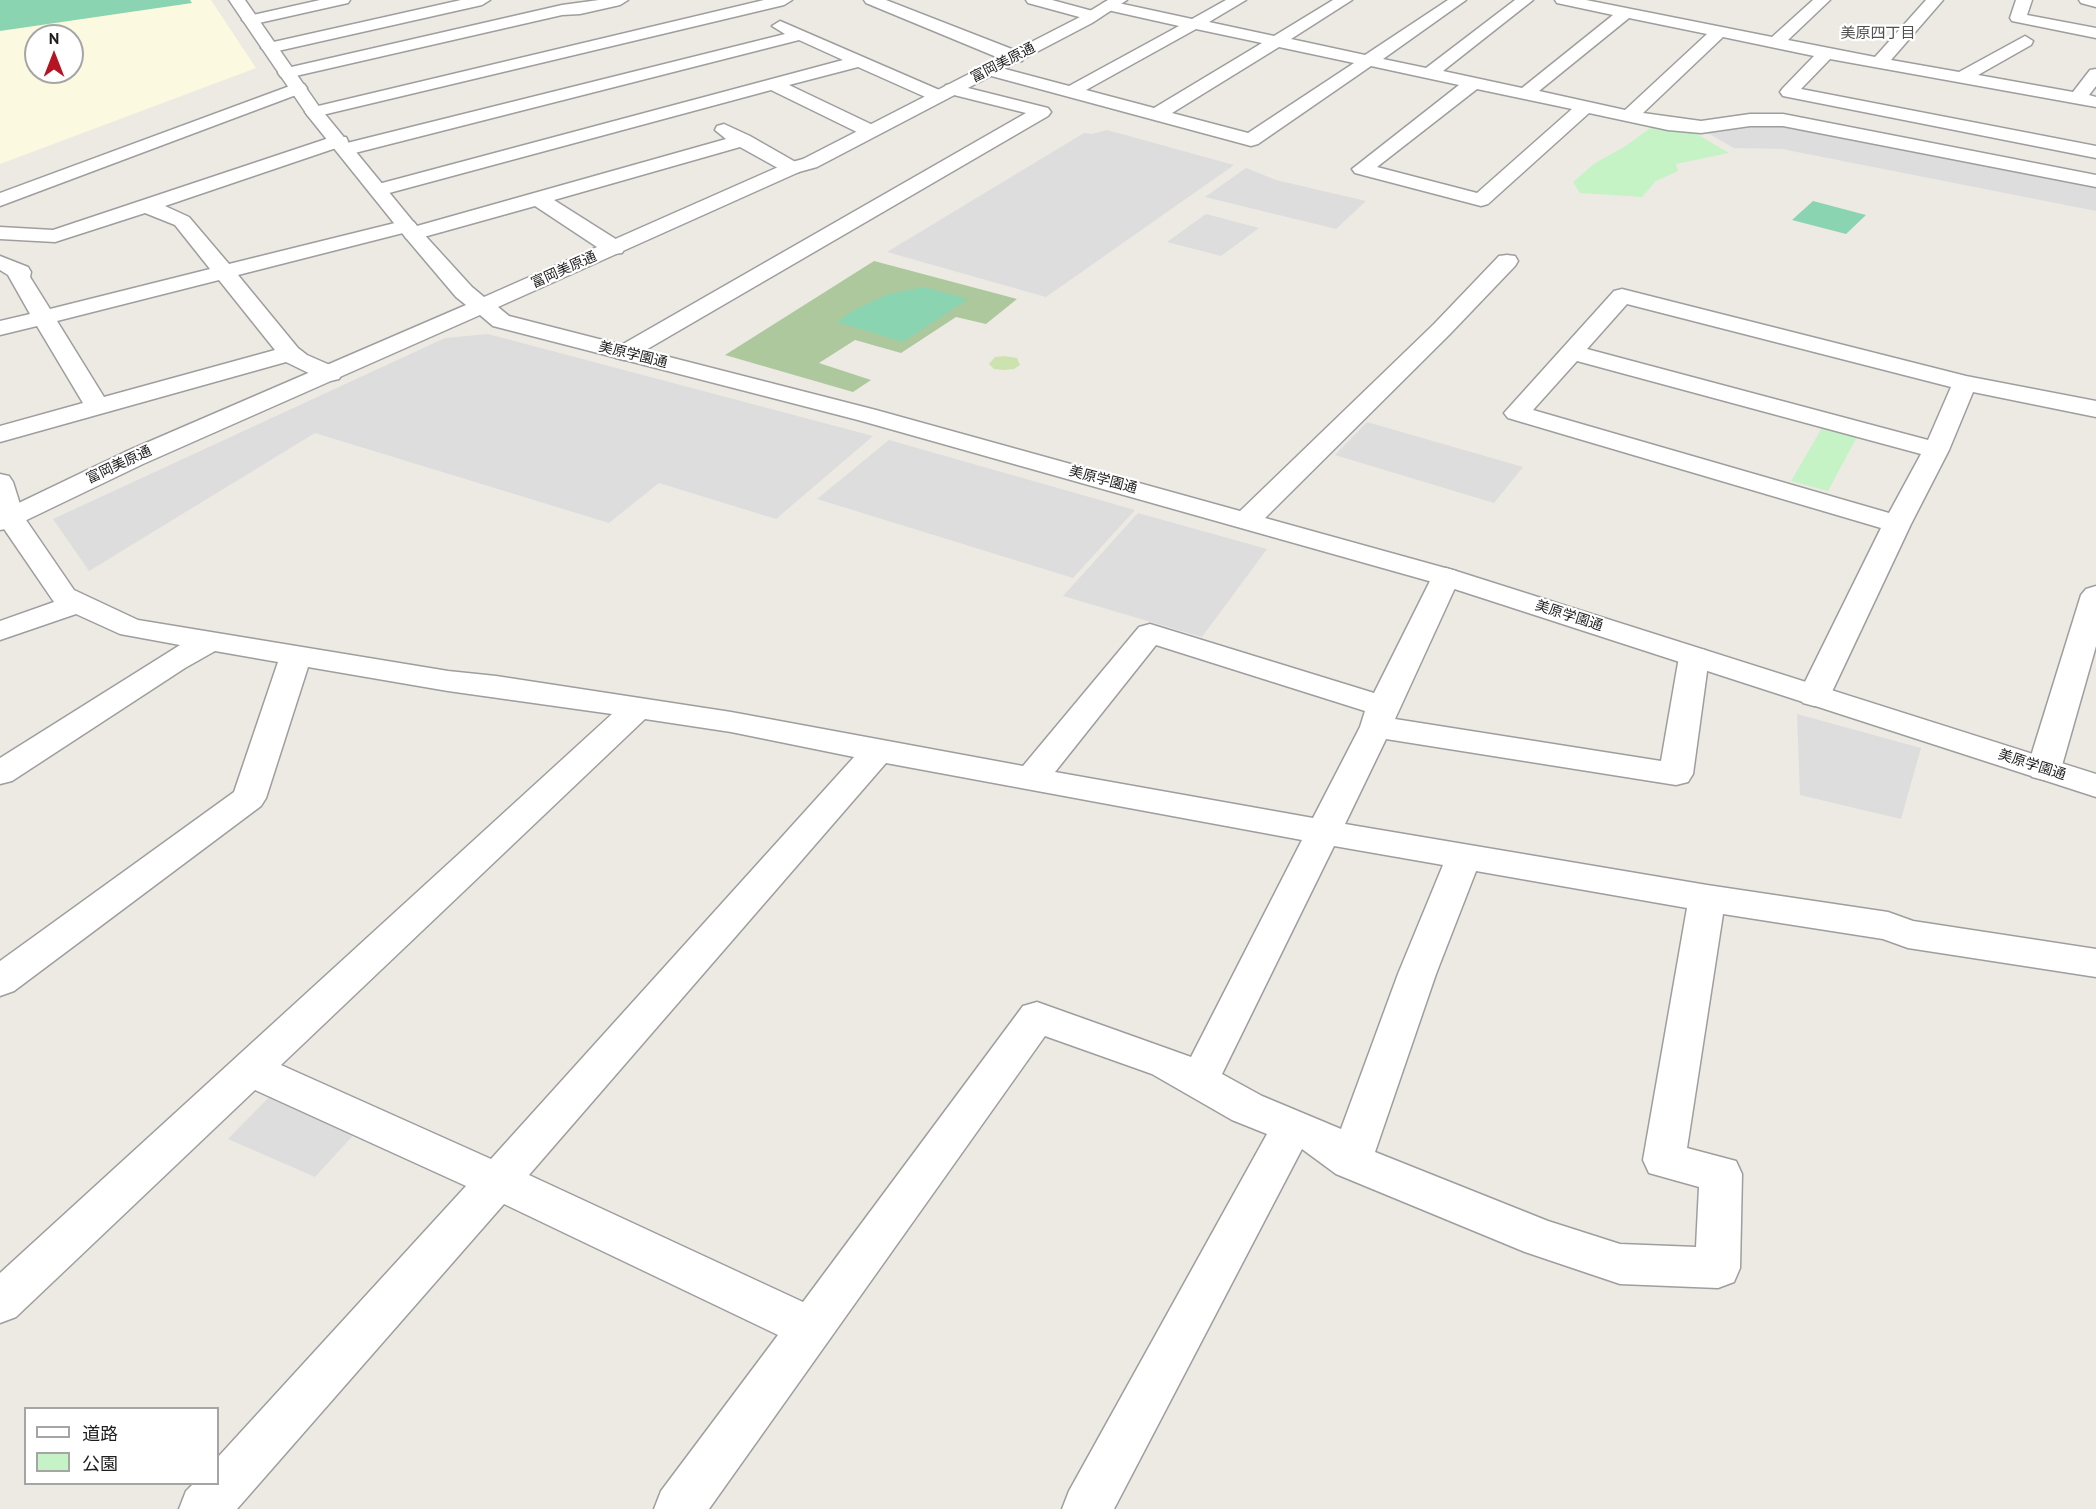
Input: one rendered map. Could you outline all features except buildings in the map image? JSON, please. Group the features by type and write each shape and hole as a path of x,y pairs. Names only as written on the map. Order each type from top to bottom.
{"street":[{"path":"244,10 342,0"},
{"path":"269,48 482,0"},
{"path":"544,0 562,10"},
{"path":"0,200 292,81 562,10 580,9 620,0"},
{"path":"314,112 784,0"},
{"path":"872,0 1016,57"},
{"path":"1034,0 1107,8 1689,127 1750,120 1784,120 2096,181"},
{"path":"1070,92 1238,0"},
{"path":"1156,115 1344,0"},
{"path":"990,70 1251,140 1458,0"},
{"path":"1428,75 1525,0"},
{"path":"1563,0 1627,8 1719,32 2096,102"},
{"path":"1775,43 1822,0"},
{"path":"1879,63 1935,0"},
{"path":"2087,0 2096,2"},
{"path":"2019,2 2018,18 2096,33"},
{"name":"富岡美原通","path":"5,519 134,458 330,374 792,168 810,163 1107,8"},
{"path":"1525,94 1627,8"},
{"name":"美原学園通","path":"244,10 314,112 410,230 464,292 501,321 867,415 1446,577 2096,786"},
{"path":"624,353 1042,112 945,92 859,61 743,10"},
{"path":"1629,116 1719,32"},
{"path":"0,232 55,236 343,145 628,79 801,35"},
{"path":"1961,78 2025,41"},
{"path":"574,50 792,168"},
{"path":"1826,53 1790,92 2096,152"},
{"path":"378,190 859,61"},
{"path":"2077,99 2096,74"},
{"path":"773,84 870,131"},
{"path":"1472,84 1362,169 1481,200 1585,106"},
{"path":"0,328 537,198 743,140"},
{"path":"537,198 614,248"},
{"path":"147,206 182,221 290,353 299,360 330,374"},
{"path":"1247,520 1442,329 1507,261"},
{"path":"0,262 20,272 19,276 43,318 98,407"},
{"path":"1897,524 1517,413 1622,296 1965,383 2096,410"},
{"path":"1571,352 1936,450"},
{"path":"0,434 290,353"},
{"path":"1814,696 1897,524 1936,450 1965,383"},
{"path":"0,482 5,519 28,539 64,596 131,628 448,681 496,686 731,722 878,752 1323,832 1707,898 1888,926 1908,934 2096,963"},
{"path":"1199,1081 1446,577"},
{"path":"2044,769 2096,595"},
{"path":"0,631 77,604"},
{"path":"1031,779 1150,633 1379,717 1676,774 1694,657"},
{"path":"0,773 14,749 211,641"},
{"path":"0,981 249,798 296,655"},
{"path":"0,1302 638,708"},
{"path":"204,1509 878,752"},
{"path":"1351,1161 1417,974 1464,856"},
{"path":"679,1509 1036,1017 1166,1063 1247,1108 1323,1139 1351,1161 1541,1238 1620,1264 1718,1268 1721,1174 1664,1160 1707,898"},
{"path":"251,1070 498,1181 811,1328"},
{"path":"1087,1509 1293,1126"}],"shaded area":[{"path":"0,0 211,0 256,68 0,164"},
{"path":"1756,123 1778,124 2096,185 2096,211 1782,149 1734,148 1704,131"},
{"path":"1107,130 1234,165 1046,297 887,252 1084,133 1092,134"},
{"path":"1246,168 1276,180 1366,201 1336,229 1205,197"},
{"path":"1206,214 1259,228 1221,256 1167,242"},
{"path":"488,334 873,436 776,519 659,483 609,523 315,433 89,571 53,519 445,338"},
{"path":"1367,422 1523,467 1494,503 1335,455"},
{"path":"889,440 1135,510 1073,578 817,499"},
{"path":"1138,513 1267,549 1202,637 1063,596"},
{"path":"1797,714 1921,748 1901,819 1800,795"},
{"path":"274,1092 359,1129 315,1177 228,1139"}],"green space":[{"path":"0,0 190,0 192,3 48,24 24,24 24,28 0,31"},
{"path":"1652,127 1690,130 1729,153 1676,164 1678,171 1656,181 1642,197 1580,193 1573,182 1595,163 1624,147"},
{"path":"1813,201 1866,215 1846,234 1792,220"},
{"path":"874,261 1017,299 986,324 956,317 901,353 855,340 819,363 871,380 853,392 725,355"},
{"path":"924,287 968,299 903,342 837,322 854,310 888,294"},
{"path":"995,357 1017,358 1020,365 1014,369 1004,370 994,369 989,364"},
{"path":"1823,426 1858,435 1828,491 1791,481"}],"district":[{"name":"美原四丁目","path":"1878,34"}]}
